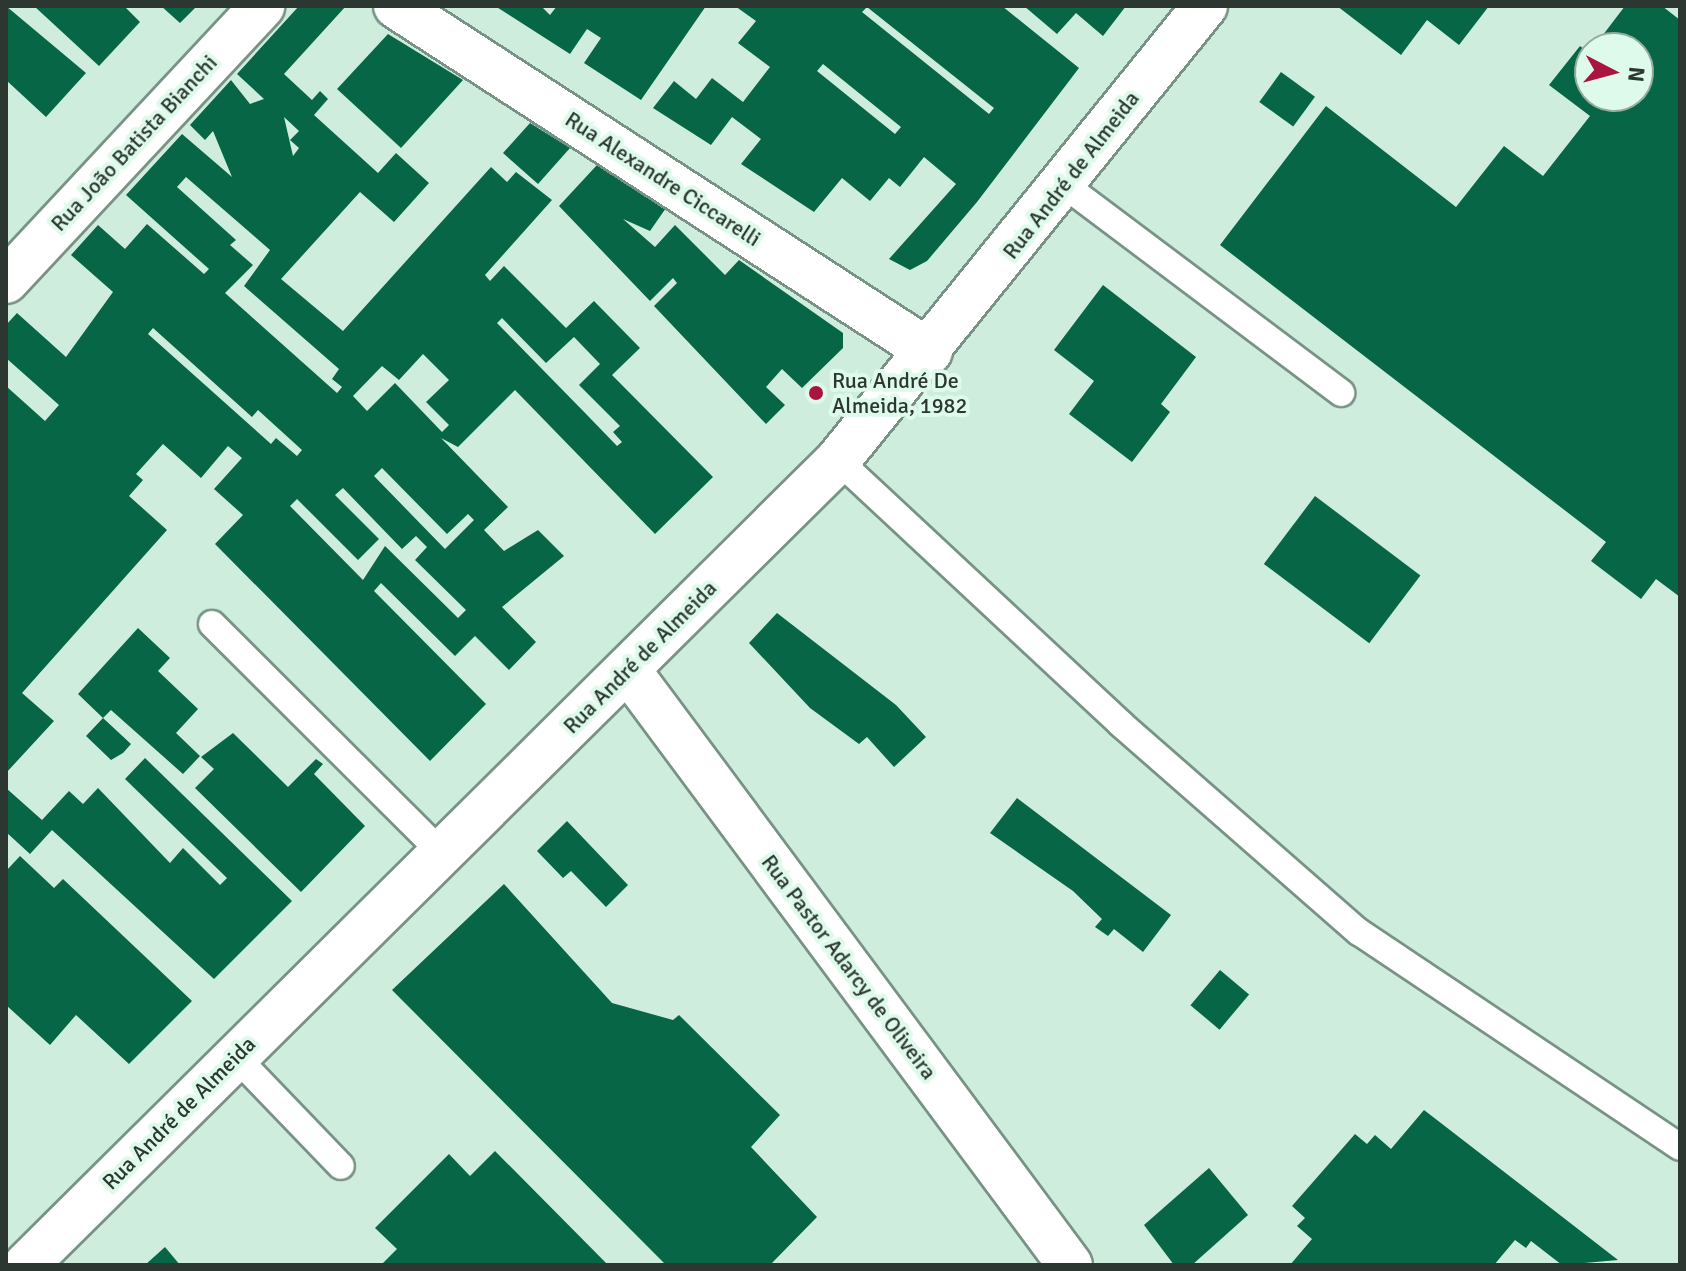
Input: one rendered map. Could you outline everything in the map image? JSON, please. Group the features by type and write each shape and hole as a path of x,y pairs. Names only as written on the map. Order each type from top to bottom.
{"street":[{"name":"Rua João Batista Bianchi","path":"6,281 262,6"},
{"name":"Rua Alexandre Ciccarelli","path":"396,6 930,352"},
{"name":"Rua André de Almeida","path":"39,1261 236,1057 838,460 930,352 1205,6"},
{"name":"Rua Pastor Adarcy de Oliveira","path":"628,670 1070,1265"}],"lane":[{"path":"1063,184 1341,393"},
{"path":"838,460 1121,724 1359,932 1680,1147"},
{"path":"212,624 442,853"},
{"path":"236,1057 341,1166"}],"building":[{"path":"6,6 86,73 46,117 6,80"},
{"path":"34,6 124,6 140,22 99,66"},
{"path":"161,6 197,6 180,23"},
{"path":"299,6 346,6 284,74 312,100 320,91 328,99 314,115 378,173 396,153 429,183 394,222 360,192 281,279 343,331 491,167 507,182 516,172 552,200 485,275 490,281 504,266 566,328 594,301 640,348 612,375 713,477 655,534 515,390 458,447 441,438 508,507 484,530 504,551 538,530 564,556 502,607 536,642 509,670 475,636 455,656 381,583 374,591 486,704 430,761 215,544 243,515 214,489 242,458 228,446 201,478 163,444 136,474 143,480 129,496 167,530 22,693 54,721 6,773 6,386 45,421 59,405 6,358 6,325 17,313 66,357 113,292 71,255 98,225 125,249 147,224 204,274 209,269 126,195 182,134 232,177 213,131 205,140 190,125 231,80 250,104 264,99 237,74","holes":["284,117 299,131 290,140 299,148 293,156","186,177 270,250 244,286 339,369 332,379 342,387 337,393 225,293 253,265 230,245 236,240 177,187","502,318 546,363 574,337 600,364 579,385 620,426 613,432 622,442 617,446 497,323","153,328 252,417 258,410 302,450 297,456 276,438 271,444 148,334","423,354 449,380 426,402 449,425 442,432 395,383 367,411 353,396 382,366 399,380","382,468 447,534 468,514 474,520 445,549 374,476","343,488 402,549 416,536 427,547 415,560 466,610 458,618 385,546 363,580 290,506 297,499 358,560 379,539 335,495"]},
{"path":"495,6 541,6 550,15 557,6 706,6 641,100 584,63 601,38 587,29 570,54"},
{"path":"735,6 1002,6 1079,68 977,202 927,261 910,270 889,259 956,184 924,157 900,187 889,178 870,201 842,178 814,212 741,164 761,139 732,117 711,145 653,108 674,81 696,99 712,78 743,102 770,67 738,43 756,21","holes":["867,7 994,108 989,114 862,12","823,64 901,127 895,134 817,71"]},
{"path":"1024,6 1126,6 1103,36 1076,13 1057,34"},
{"path":"1337,6 1489,6 1459,45 1427,20 1401,55"},
{"path":"1625,6 1662,6 1680,20 1680,597 1656,579 1641,599 1591,561 1606,542 1220,245 1326,106 1456,207 1504,146 1543,176 1590,116 1585,112 1654,112 1654,32 1605,32"},
{"path":"388,34 463,80 401,148 337,89"},
{"path":"1574,54 1574,104 1549,85"},
{"path":"1281,72 1315,97 1293,127 1259,102"},
{"path":"530,123 570,148 538,184 503,153"},
{"path":"597,165 666,208 650,231 623,219 655,247 675,225 725,275 739,260 843,333 843,348 802,388 782,369 766,387 785,405 766,424 654,306 677,283 673,278 650,301 559,206"},
{"path":"1103,285 1196,357 1161,404 1170,412 1132,462 1069,414 1094,381 1054,350"},
{"path":"1315,496 1420,575 1369,643 1264,564"},
{"path":"777,613 896,705 926,737 894,767 867,737 859,744 810,708 749,643"},
{"path":"138,628 170,658 158,671 198,709 176,733 200,756 183,774 111,710 103,718 78,694"},
{"path":"103,718 131,744 111,760 86,736"},
{"path":"233,733 288,787 316,759 323,764 314,774 365,826 301,892 195,788 214,769 201,757"},
{"path":"145,758 292,901 214,979 52,830 30,854 6,832 6,788 42,820 69,791 83,804 98,788 170,863 183,848 220,885 227,878 125,779"},
{"path":"1017,798 1171,915 1143,952 1114,929 1108,936 1095,927 1102,919 1073,891 990,833"},
{"path":"567,821 628,885 606,907 571,871 563,878 537,851"},
{"path":"20,856 54,888 63,879 192,1001 129,1064 76,1015 50,1045 6,1005 6,871"},
{"path":"504,884 612,1003 673,1020 679,1015 780,1115 751,1147 817,1217 770,1265 666,1265 392,990"},
{"path":"1220,970 1249,994 1220,1030 1190,1005"},
{"path":"1424,1110 1618,1260 1562,1265 1531,1241 1526,1248 1515,1240 1494,1265 1290,1265 1312,1239 1297,1226 1305,1218 1292,1206 1355,1134 1367,1144 1375,1135 1391,1149"},
{"path":"495,1151 608,1265 381,1265 397,1249 375,1228 449,1154 470,1176"},
{"path":"1209,1168 1248,1215 1192,1265 1174,1265 1144,1225"},
{"path":"165,1247 180,1265 145,1265"}],"place":[{"name":"Rua André De Almeida, 1982","path":"816,393"}]}
